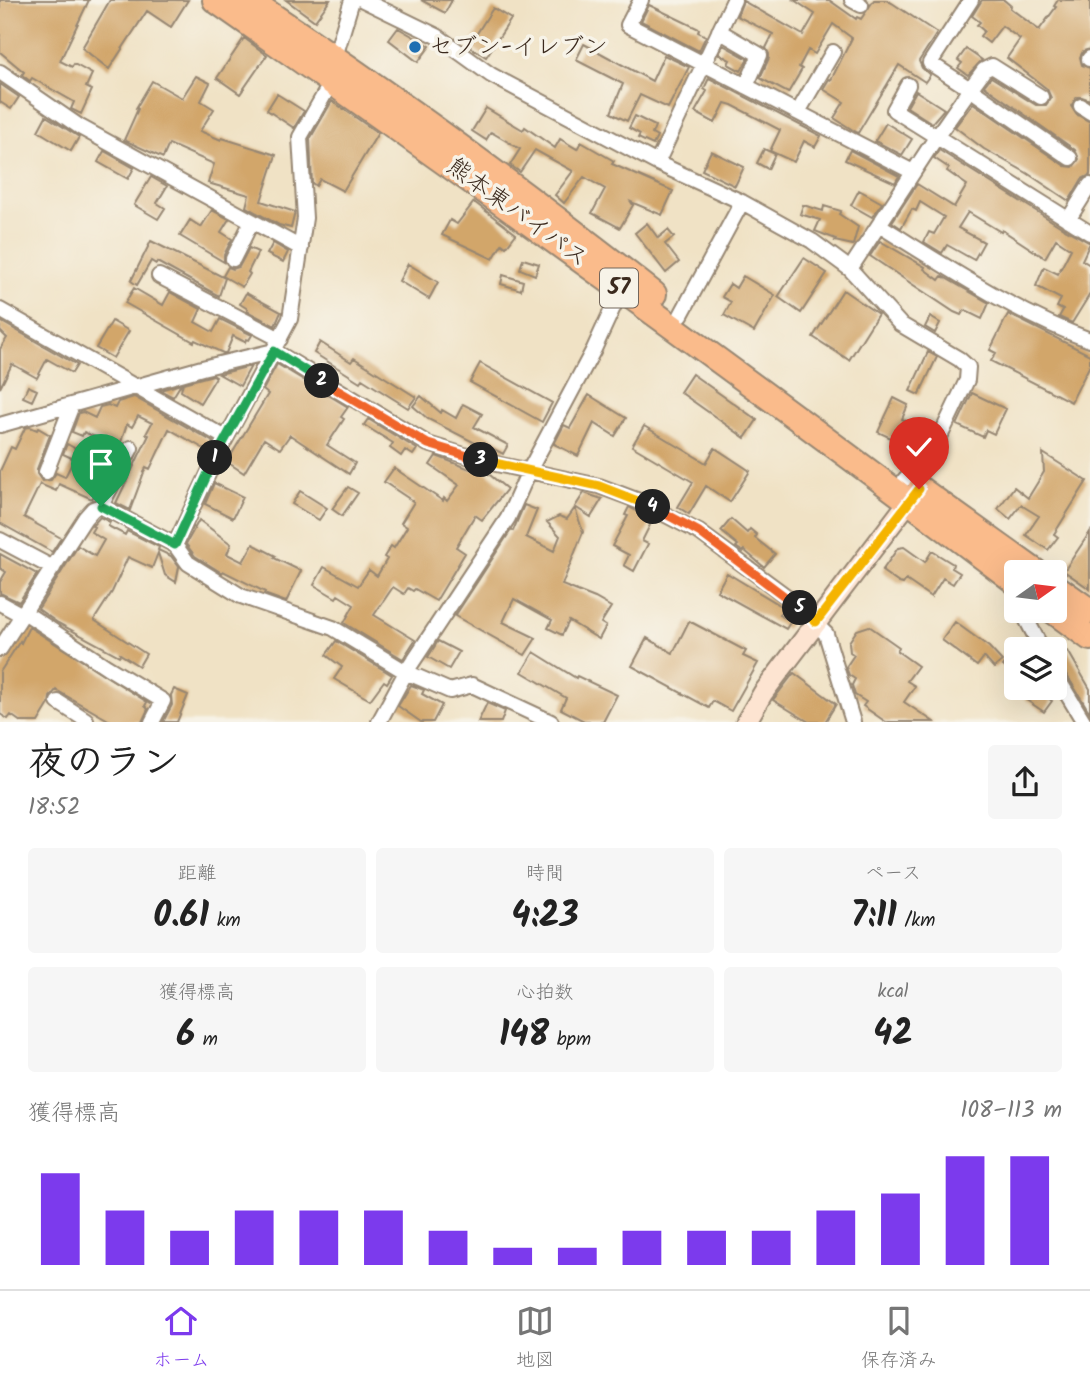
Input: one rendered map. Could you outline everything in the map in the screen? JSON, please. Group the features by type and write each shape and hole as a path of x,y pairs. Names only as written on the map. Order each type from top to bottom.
{"highway":[{"name":"熊本東バイパス","path":"215,0 333,69 550,213 911,490 1004,572"},
{"name":"熊本東バイパス","path":"249,0 333,69 621,289 911,490 1018,560"},
{"path":"1068,595 1090,611"},
{"path":"1068,622 1090,639"}],"main road":[{"path":"747,722 763,693 911,490"}],"street":[{"path":"175,545 226,438 290,319 305,203 300,137 333,69 352,0"},
{"path":"363,0 437,36 491,75 657,163 742,202 813,241 850,269 895,320 959,359 968,368 967,380 929,460 911,490"},
{"path":"641,0 628,25 913,172"},
{"path":"657,163 733,0"},
{"path":"971,0 930,63 1070,158"},
{"path":"719,31 760,55 746,86"},
{"path":"798,112 833,52"},
{"path":"850,269 937,136 984,71 992,66 1041,97"},
{"path":"0,72 80,127 301,248"},
{"path":"908,85 894,110 1090,233"},
{"path":"1068,220 1090,186"},
{"path":"681,315 742,202"},
{"path":"233,259 252,221"},
{"path":"879,225 993,294 1043,321 1090,341"},
{"path":"159,276 277,345 428,444 487,462 599,486 658,510 699,532 790,599 826,634 853,722"},
{"path":"379,722 406,672 508,518 529,471 594,349 621,289"},
{"path":"0,310 226,438"},
{"path":"0,425 277,345"},
{"path":"46,472 72,405"},
{"path":"0,649 90,511 101,506 131,447"},
{"path":"101,457 122,465"},
{"path":"101,506 175,545 188,563 241,596 333,628 406,672 450,691 472,685 551,722"},
{"path":"0,540 52,568"},
{"path":"0,603 23,613 163,701 152,722"},
{"path":"1067,694 1084,722"},
{"path":"58,702 86,720 85,722"}],"building":[{"path":"0,0 89,0 60,61 72,67 74,64 92,74 86,87 92,90 81,114 71,109 74,102 32,78 30,81 22,75 24,72 0,52"},
{"path":"110,0 188,0 171,27 147,11 109,69 82,48"},
{"path":"286,0 330,0 315,21"},
{"path":"421,0 452,0 445,13"},
{"path":"794,0 829,0 856,19 861,19 874,0 892,3 937,33 919,61 930,75 925,82 899,65 858,133 834,118 844,102 823,89 829,79 831,80 852,38 833,24 815,54 808,50 799,67 802,69 788,93 760,78 769,58 766,48 773,34 737,16 743,1 803,35 815,14"},
{"path":"982,0 1004,0 1010,8 1039,30 1058,0 1090,0 1090,49 1083,51 1080,57 1082,65 1090,68 1090,100 1077,97 1071,106 1076,114 1090,122 1090,175 1082,179 1069,201 984,149 955,127 973,103 1065,166 1073,167 1079,159 1075,150 984,86 991,77 1036,105 1046,105 1051,98 1047,89 1007,58 1020,39 1002,26 989,43 980,36 984,31 977,25 980,22 972,16"},
{"path":"649,5 699,29 698,32 706,36 699,51 641,21"},
{"path":"493,8 511,19 486,57 469,46"},
{"path":"398,28 430,46 418,62 389,40"},
{"path":"244,38 267,55 240,94 217,78"},
{"path":"584,44 652,81 664,55 689,67 668,108 640,95 627,121 611,113 623,84 576,60"},
{"path":"723,45 748,59 741,71 728,64 730,60 719,54"},
{"path":"966,49 982,60 968,75 958,68 962,63 958,60"},
{"path":"196,76 210,83 201,101 214,109 200,131 221,140 222,138 276,155 261,201 295,212 291,228 279,225 246,207 249,195 208,183 214,164 169,144 163,158 124,140 138,109 136,108 152,81 182,98"},
{"path":"709,78 821,136 815,147 804,141 794,162 770,151 780,130 732,105 725,103 715,123 695,112 707,91 704,89"},
{"path":"0,84 19,97 11,109 0,102"},
{"path":"916,91 944,109 932,123 907,107"},
{"path":"277,94 304,111 294,128 267,110"},
{"path":"332,101 378,133 343,191 320,179 316,186 312,183 310,139"},
{"path":"486,108 523,130 525,127 555,148 560,139 577,149 581,142 614,161 612,164 673,191 662,215 631,202 633,205 620,228 592,213 605,189 584,177 564,203 555,195 573,171 535,150 520,172 510,165 520,149 491,132 486,140 472,131"},
{"path":"46,116 79,137 71,151 38,131"},
{"path":"635,116 655,126 652,134 657,137 653,145 638,138 640,134 629,128"},
{"path":"886,123 912,139 902,155 875,141"},
{"path":"764,149 775,154 768,169 757,163"},
{"path":"850,150 899,176 895,183 845,160"},
{"path":"939,150 1090,243 1082,260 1090,265 1090,294 1072,323 1059,317 1063,310 1057,307 1061,299 1036,286 1044,267 1058,274 1071,249 1056,239 1045,258 968,212 958,228 984,242 974,260 947,245 942,253 924,242 929,232 934,234 944,217 920,202 916,211 912,209 901,228 892,222 917,184 954,207 967,185 934,158"},
{"path":"104,151 134,168 128,179 98,162"},
{"path":"711,151 744,167 735,186 702,170"},
{"path":"151,177 167,186 157,203 165,208 158,219 134,205"},
{"path":"859,190 882,203 872,217 851,205"},
{"path":"474,202 516,234 506,247 502,244 493,259 442,235 450,220 457,224"},
{"path":"803,205 823,211 824,206 841,211 839,214 858,227 853,245 835,241 836,239 815,231 820,220 800,214"},
{"path":"212,210 229,219 221,232 232,239 224,255 224,262 180,236 190,220 201,227"},
{"path":"647,223 658,238 668,230 674,237 665,244 679,262 666,273 635,233"},
{"path":"151,241 225,278 219,296 157,262 156,264 151,261 137,285 131,281"},
{"path":"880,241 925,267 924,269 939,280 942,276 989,303 982,319 964,310 961,315 954,312 870,256"},
{"path":"273,243 288,252 283,262 267,254"},
{"path":"249,248 258,252 242,287 223,276 228,267 239,267"},
{"path":"804,258 827,273 801,313 778,297"},
{"path":"523,259 539,264 535,275 520,269"},
{"path":"408,264 438,282 429,299 399,281"},
{"path":"503,275 523,281 521,290 501,284"},
{"path":"743,276 775,295 754,332 724,315 731,302 722,297 730,284 736,288"},
{"path":"134,288 163,305 170,292 201,309 195,322 213,332 220,319 252,335 245,342 233,336 226,353 195,340 194,342 125,303"},
{"path":"843,290 878,314 849,360 813,337"},
{"path":"246,293 281,312 275,326 247,311 248,309 240,304"},
{"path":"1008,314 1090,355 1090,365 1071,402 991,361 996,353 990,350"},
{"path":"930,317 940,323 935,333 925,327"},
{"path":"0,321 77,365 72,373 47,359 37,378 12,364 0,388 0,349 7,338 0,331"},
{"path":"112,321 129,331 113,358 96,348"},
{"path":"320,342 351,362 354,358 416,397 408,408 362,379 360,382 314,353"},
{"path":"928,352 937,357 919,395 910,391"},
{"path":"480,363 552,403 542,422 470,382"},
{"path":"277,364 348,407 341,417 344,419 327,445 355,463 349,474 290,435 280,449 264,439 244,473 227,462 268,394 263,390"},
{"path":"251,366 240,386 219,374"},
{"path":"692,374 757,420 745,438 680,392"},
{"path":"213,375 216,377 200,403 181,391 183,383"},
{"path":"181,384 173,397 160,390"},
{"path":"28,386 37,390 32,401 23,397"},
{"path":"972,393 1006,409 994,434 986,430 983,437 957,425"},
{"path":"589,395 626,418 615,436 594,423 578,456 554,444 564,425 570,428"},
{"path":"421,396 441,413 442,410 456,418 463,404 482,414 474,427 508,445 503,454 428,419 413,406"},
{"path":"134,397 213,442 208,451 169,429 150,469 146,467 130,510 116,503 149,435 146,434 152,423 138,416 132,427 127,424 119,448 84,432 82,436 72,432 79,413 83,412 95,418 100,407 108,405 115,408 118,402"},
{"path":"894,398 908,405 902,419 930,433 926,442 897,429 893,439 878,432"},
{"path":"368,419 417,449 413,455 405,450 401,456 390,448 393,443 364,425"},
{"path":"644,426 706,463 715,448 750,471 730,502 706,486 689,514 678,507 693,482 632,446"},
{"path":"30,427 50,435 37,469 42,481 51,480 56,473 65,477 74,459 63,454 67,444 92,458 97,466 108,470 92,499 59,484 56,491 40,484 24,517 61,538 52,552 0,523 0,471 11,447 15,449 25,428"},
{"path":"1043,453 1087,481 1054,534 1058,537 1048,550 1026,535 1039,516 1021,505 1010,519 998,509 1014,487 1028,498 1044,472"},
{"path":"436,456 470,469 485,471 507,489 482,520 475,515 456,547 465,553 436,601 415,589 413,591 408,588 404,594 393,587 374,615 415,640 403,659 344,623 354,605 314,585 324,567 358,586 369,570 377,576 387,559 384,557 391,546 394,548 407,527 401,523 414,502 384,482 394,468 443,501 444,498 447,501 459,485 430,465"},
{"path":"214,483 243,497 233,518 205,504"},
{"path":"348,487 358,493 342,516 332,509"},
{"path":"300,491 327,508 319,520 292,504"},
{"path":"584,493 602,499 591,517 575,507"},
{"path":"524,505 537,510 526,537 554,551 560,536 547,522 559,516 567,519 575,508 583,532 562,585 611,607 601,623 606,626 599,639 569,621 562,635 548,628 552,620 514,599 503,622 536,638 525,655 455,616 511,530 513,531"},
{"path":"629,507 653,519 642,541 648,544 634,571 624,565 629,555 612,546 628,516 625,515"},
{"path":"100,517 110,522 108,526 125,535 127,531 159,547 158,550 171,556 179,567 176,582 165,575 158,553 152,568 128,557 112,592 94,620 146,654 139,666 58,623 38,609 78,546 95,556 104,540 91,532 94,527 92,526"},
{"path":"731,519 747,533 750,529 757,535 755,538 775,554 764,567 744,550 743,552 736,547 738,545 721,531"},
{"path":"199,520 231,544 227,554 243,562 253,544 301,571 286,602 264,594 265,592 223,571 222,573 195,556 186,544"},
{"path":"1090,532 1090,589 1068,574 1068,565"},
{"path":"904,547 925,562 932,551 953,564 952,568 960,573 953,584 943,578 931,597 906,580 903,584 899,583 882,571 898,548"},
{"path":"0,554 37,574 19,602 0,593 0,582 6,572 0,568"},
{"path":"727,573 783,607 779,615 791,621 786,629 717,591"},
{"path":"689,621 746,651 743,656 758,663 731,711 713,701 709,708 632,666 647,638 673,653"},
{"path":"955,622 989,647 1002,661 994,668 984,657 977,666 942,640"},
{"path":"869,626 899,647 897,651 918,666 907,681 915,686 904,702 934,722 886,722 863,706 866,702 855,695 852,685 855,679 849,675 846,667 854,655 850,652 849,642 857,630"},
{"path":"29,627 147,702 145,706 148,709 142,722 112,722 56,690 38,722 21,722 11,715 8,719 0,714 0,672"},
{"path":"336,641 392,675 370,700 334,679 342,667 326,655"},
{"path":"438,641 459,652 449,669 428,657"},
{"path":"1067,651 1090,689 1090,713 1067,676"},
{"path":"534,652 576,678 577,676 617,695 603,722 586,722 561,709 566,698 522,672"},
{"path":"794,673 836,704 825,722 809,722 773,700"},
{"path":"411,685 424,690 422,694 442,705 433,722 421,722 398,706"},
{"path":"174,689 188,695 177,722 163,722 172,705 171,695"},
{"path":"1026,700 1051,700 1044,712"},
{"path":"487,703 505,711 501,722 478,722"}],"place":[{"name":"セブン-イレブン","path":"415,47"}],"route":[{"path":"101,506 175,545 216,457 274,351 428,444 487,462 599,486 658,510 699,532 790,599 816,622 919,489"}]}
